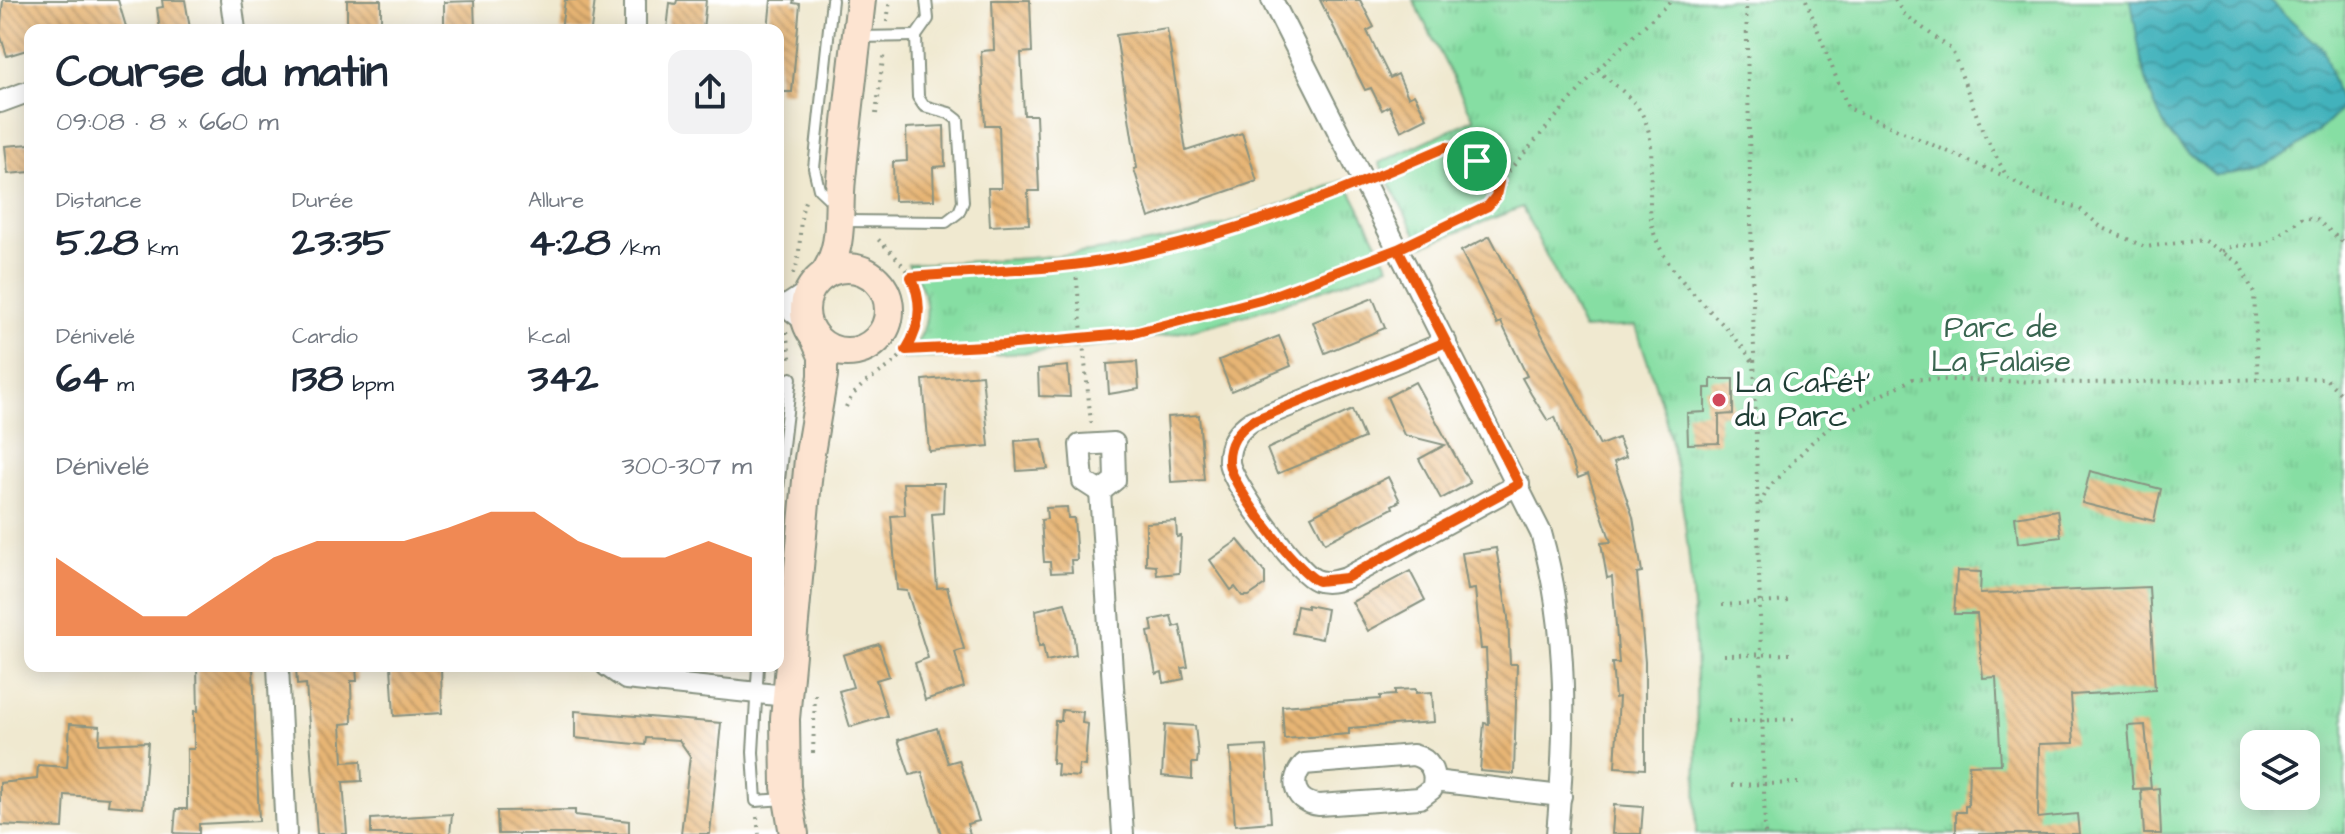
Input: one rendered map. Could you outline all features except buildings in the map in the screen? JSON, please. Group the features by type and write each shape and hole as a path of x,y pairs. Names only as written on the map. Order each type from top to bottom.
{"street":[{"path":"231,0 234,24"},
{"path":"635,0 635,24"},
{"path":"799,306 835,254 861,0"},
{"path":"1272,0 1519,484 1541,533 1558,617 1564,689 1557,834"},
{"path":"0,102 24,93"},
{"path":"814,421 839,375 882,333 889,312 887,296 851,246 841,214"},
{"path":"799,306 846,268 874,278"},
{"path":"799,306 839,352 855,351 871,345"},
{"path":"792,822 786,696 814,421 824,362 799,306"},
{"path":"1446,342 1252,421 1239,432 1231,447 1232,474 1295,563 1312,579 1327,582 1346,578 1519,484"},
{"path":"1114,443 1115,480 1100,492 1083,481 1080,445 1114,443"},
{"path":"1100,492 1123,834"},
{"path":"278,672 286,834"},
{"path":"616,672 626,679 786,696"},
{"path":"1413,755 1432,767 1434,781 1427,794 1413,800 1319,805 1305,801 1294,783 1299,769 1310,762 1413,755"},
{"path":"1434,781 1561,796"}],"lane":[{"path":"832,0 815,158 816,180 825,197 841,214 870,220 946,222 959,212 963,202 958,120 920,103 916,36 928,19 926,0"},
{"path":"856,37 916,36"},
{"path":"784,437 791,378"},
{"path":"757,672 756,801 792,822"}],"path":[{"path":"875,120 890,0"},
{"path":"906,350 1134,333 1264,299 1398,249 1488,206 1496,196 1499,182 1597,70 1672,0"},
{"path":"1746,0 1765,834"},
{"path":"1806,0 1848,108 2007,177 2036,195 2079,208 2101,227 2145,247 2203,240 2239,263 2254,293 2258,379"},
{"path":"1895,0 1903,13 1952,50 1983,132 2007,177"},
{"path":"1597,70 1635,103 1645,119 1650,210 1656,237 1667,260 1738,338 1755,366"},
{"path":"911,277 1121,258 1175,246 1364,183 1446,147 1460,148 1499,182"},
{"path":"791,378 799,306 802,206 816,180"},
{"path":"2221,251 2233,246 2266,244 2304,217 2317,220 2345,244"},
{"path":"843,417 858,388 906,350 919,316 918,295 911,277 876,237 870,220"},
{"path":"1075,262 1094,444"},
{"path":"1759,506 1769,487 1811,443 1849,411 1913,379 2086,383 2325,378 2344,395"},
{"path":"852,382 858,388"},
{"path":"1722,605 1792,601"},
{"path":"1724,655 1794,654"},
{"path":"813,762 816,689"},
{"path":"1728,722 1797,719"},
{"path":"1732,785 1800,783"}],"green space":[{"name":"Parc de La Falaise","path":"1413,0 2345,0 2345,834 1696,834 1696,680 1685,526 1667,425 1636,326 1583,329 1522,207 1422,246 1379,163 1474,119"},
{"path":"1345,180 1389,266 1234,319 1146,339 1042,352 903,359 920,336 926,313 922,289 908,264 1052,256 1160,241 1233,222"}],"water":[{"path":"2131,0 2269,0 2323,49 2342,108 2315,134 2285,155 2251,169 2215,175 2172,137 2160,117 2143,69"}],"place":[{"name":"La Cafét' du Parc","path":"1719,400"}],"route":[{"path":"1477,161 1460,148 1446,147 1364,183 1294,208 1175,246 1121,258 911,277 918,295 919,316 914,336 906,350 1134,333 1264,299 1398,249 1446,342 1519,484 1335,582 1312,579 1295,563 1232,474 1229,465 1231,447 1239,432 1252,421 1446,342 1398,249 1488,206 1496,196 1499,182 1477,161"}]}
